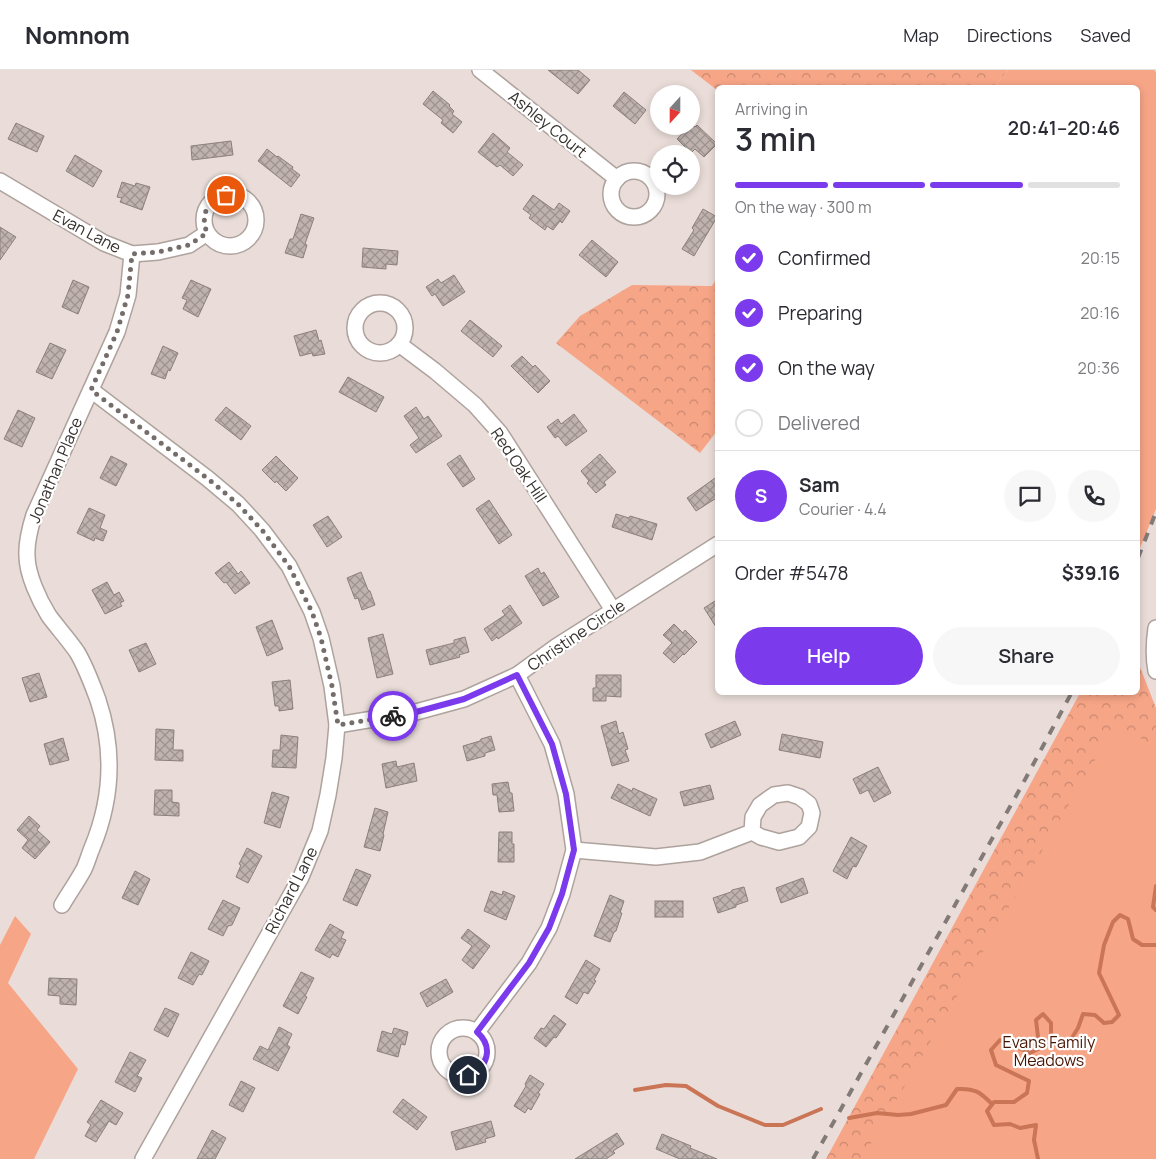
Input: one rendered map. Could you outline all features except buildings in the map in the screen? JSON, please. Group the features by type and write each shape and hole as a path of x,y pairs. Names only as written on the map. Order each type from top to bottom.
{"street":[{"name":"Ashley Court","path":"480,70 616,179"},
{"name":"Evan Lane","path":"0,181 104,243 132,254 158,252 189,245 207,233"},
{"name":"Jonathan Place","path":"62,905 84,868 100,830 110,773 108,740 91,679 77,652 48,614 38,597 26,557 28,534 34,515 117,332 128,295 132,254"},
{"name":"Red Oak Hill","path":"399,344 475,405 500,433 613,610"},
{"name":"Richard Lane","path":"91,390 207,478 238,504 262,530 289,566 312,612 321,638 332,686 338,725 328,795 320,831 301,877 143,1159"},
{"name":"Christine Circle","path":"338,725 416,712 464,699 517,675 556,646 715,546"},
{"path":"1156,628 1154,662 1156,670"},
{"path":"477,1032 529,963 549,928 562,894 574,850 566,794 552,744 517,675"},
{"path":"574,850 656,858 700,852 752,832"}],"green space":[{"path":"691,70 1008,70 996,85 715,85 715,88"},
{"path":"1008,70 1154,70 1156,72 1156,509 1140,548 1140,85 996,85"},
{"path":"715,281 715,434 700,453 556,343 580,316 632,285 712,286"},
{"name":"Evans Family Meadows","path":"1140,667 1156,708 1156,1159 826,1159 1079,695 1140,695"},
{"name":"Evans Family Meadows","path":"1116,724 1156,747 1156,1159 862,1159"},
{"path":"15,916 31,934 8,983 78,1069 34,1159 0,1159 0,945"}],"waterway":[{"path":"1156,886 1153,907 1156,910"},
{"path":"1038,1159 1034,1140 1036,1125 1020,1128 1010,1124 994,1125 987,1111 994,1102 1014,1102 1027,1093 1029,1081 996,1065 991,1050 1000,1040 1030,1053 1042,1047 1038,1037 1036,1020 1043,1014 1051,1023 1051,1037 1056,1045 1068,1044 1078,1028 1083,1014 1095,1015 1104,1023 1112,1022 1119,1015 1099,973 1104,945 1113,922 1120,915 1128,919 1133,939 1142,945 1156,945"},
{"path":"635,1090 666,1085 686,1086 718,1106 765,1125 783,1125 821,1109"},
{"path":"849,1118 877,1113 911,1114 946,1105 957,1089 968,1089 977,1092 992,1104"}],"railway":[{"path":"1140,553 1156,512"},
{"path":"813,1159 1070,695"}],"way so far":[{"path":"226,195 218,197 211,202 206,209 204,217 207,233 189,245 158,252 132,254 128,295 117,332 91,390 207,478 238,504 262,530 289,566 312,612 321,638 332,686 338,725 393,716"}],"route":[{"path":"393,716 464,699 517,675 552,744 566,794 574,850 562,894 549,928 529,963 477,1032 486,1045 486,1056 484,1064 474,1073 468,1075"}]}
